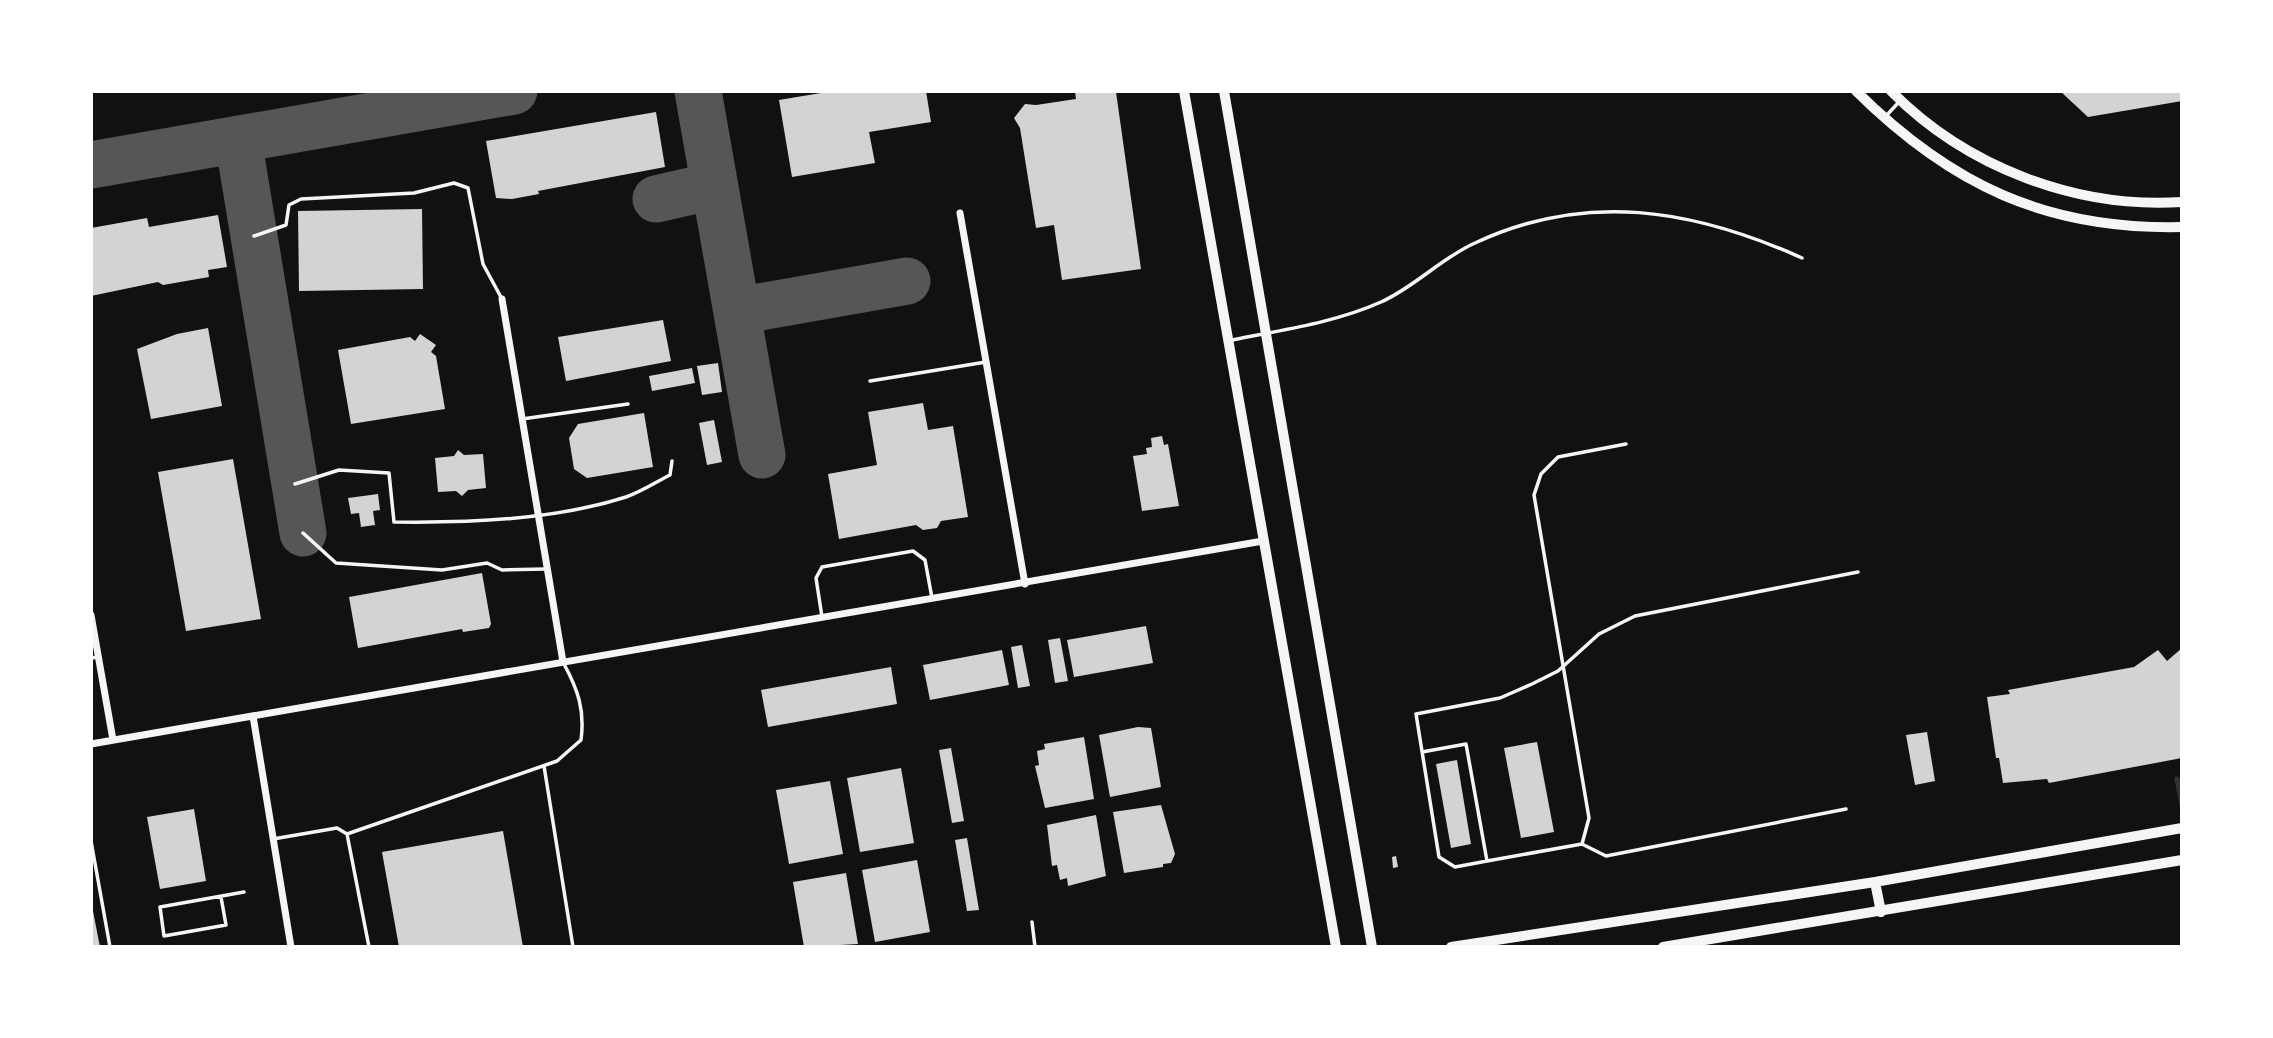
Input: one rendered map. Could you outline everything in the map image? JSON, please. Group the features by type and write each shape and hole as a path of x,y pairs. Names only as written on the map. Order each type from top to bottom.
{"main road":[{"path":"1184,91 1226,342 1336,947"},
{"path":"1224,91 1372,947"},
{"path":"1451,947 1875,882 2182,828"},
{"path":"1664,947 2182,860"},
{"path":"1875,882 1881,912"}],"street":[{"path":"1856,91 1939,163 1968,180 2012,199 2043,210 2090,220 2182,227"},
{"path":"1891,91 1963,148 2015,173 2099,198 2182,202"},
{"path":"960,213 1024,584"},
{"path":"502,299 563,662"},
{"path":"91,744 1263,541"},
{"path":"91,615 95,657 113,740"},
{"path":"253,716 292,947"}],"lane":[{"path":"1884,118 1900,100"},
{"path":"254,236 286,225 289,205 301,199 414,193 454,183 468,188 483,264 502,299"},
{"path":"1226,342 1380,303 1474,243 1556,216 1609,210 1660,213 1747,236 1802,258"},
{"path":"870,381 986,362"},
{"path":"522,419 628,404"},
{"path":"1582,844 1589,818 1534,495 1541,474 1558,457 1626,444"},
{"path":"295,484 339,470 389,474 394,522 459,523 538,515 627,497 670,475 672,461"},
{"path":"303,533 336,563 442,569 487,563 502,570 547,569"},
{"path":"822,617 816,578 822,567 913,551 925,560 932,599"},
{"path":"1846,808 1606,856 1582,844 1455,867 1439,857 1416,714 1500,698 1532,684 1563,665 1599,634 1636,616 1858,572"},
{"path":"346,834 557,761 581,740 584,715 577,688 563,662"},
{"path":"1422,752 1466,744 1487,861"},
{"path":"544,766 573,947"},
{"path":"274,839 337,828 346,834 369,947"},
{"path":"91,841 110,947"},
{"path":"221,897 226,925 164,936 160,907 244,892"},
{"path":"1032,922 1035,947"}],"building":[{"path":"833,91 926,91 931,122 869,132 875,163 792,177 779,100"},
{"path":"1075,91 1116,92 1141,269 1062,280 1054,225 1036,228 1020,128 1014,118 1025,104 1076,99"},
{"path":"2060,91 2182,91 2182,101 2088,117"},
{"path":"656,112 665,167 538,191 539,194 512,199 496,198 486,141"},
{"path":"422,209 423,289 299,291 298,211"},
{"path":"218,215 227,267 208,270 209,277 163,285 158,282 91,296 91,228 147,218 149,227"},
{"path":"663,320 671,361 566,381 558,337"},
{"path":"208,328 222,406 151,419 137,349 177,334"},
{"path":"420,334 436,345 431,352 436,356 445,409 351,424 338,350 410,337 415,341"},
{"path":"718,363 722,392 702,395 697,366"},
{"path":"692,368 695,383 652,391 649,376"},
{"path":"923,403 928,430 953,426 968,517 941,521 937,528 923,530 916,525 839,539 828,474 877,465 868,412"},
{"path":"644,413 653,467 587,478 574,469 569,438 578,424"},
{"path":"714,420 722,462 707,465 699,423"},
{"path":"1162,436 1164,445 1168,444 1179,506 1142,511 1133,456 1147,454 1146,448 1152,447 1151,438"},
{"path":"458,450 464,455 483,454 486,488 468,490 462,496 456,491 438,492 435,458 454,456"},
{"path":"233,459 261,619 186,631 158,472"},
{"path":"378,494 380,510 373,511 375,525 361,527 359,513 351,514 348,498"},
{"path":"482,573 491,624 489,628 463,632 462,629 358,648 349,597"},
{"path":"1146,626 1153,663 1074,677 1067,640"},
{"path":"1060,638 1068,681 1055,683 1048,640"},
{"path":"1022,645 1030,686 1018,688 1011,647"},
{"path":"2182,648 2182,758 2049,783 2047,779 2003,783 1999,758 1996,758 1987,697 2010,694 2008,690 2134,667 2158,650 2167,661"},
{"path":"1002,650 1009,685 930,700 923,665"},
{"path":"891,667 897,704 768,727 761,690"},
{"path":"1138,727 1151,728 1161,787 1110,797 1099,735"},
{"path":"1927,732 1935,781 1915,785 1906,735"},
{"path":"1084,737 1094,799 1045,808 1035,766 1039,765 1037,751 1045,749 1044,744"},
{"path":"1537,742 1554,832 1521,838 1504,748"},
{"path":"951,748 964,821 952,823 939,750"},
{"path":"1457,760 1471,844 1451,848 1436,764"},
{"path":"901,768 914,843 860,852 847,778"},
{"path":"830,781 843,854 789,864 776,790"},
{"path":"1161,805 1175,854 1171,863 1163,864 1163,867 1124,873 1113,812"},
{"path":"194,809 206,881 160,889 147,817"},
{"path":"1096,815 1106,876 1068,886 1067,878 1060,880 1057,865 1052,866 1047,825"},
{"path":"503,831 523,947 399,947 382,852"},
{"path":"967,838 979,910 967,911 955,840"},
{"path":"1396,856 1398,867 1393,868 1392,857"},
{"path":"917,860 930,932 875,942 862,870"},
{"path":"846,873 858,944 804,947 793,882"},
{"path":"92,906 100,947 91,947"}],"waterway":[{"path":"2177,779 2182,805"}],"taxiway":[{"path":"91,165 514,91"},
{"path":"698,91 762,455"},
{"path":"238,139 303,533"},
{"path":"656,199 704,188 713,175"},
{"path":"737,311 907,281"}]}
